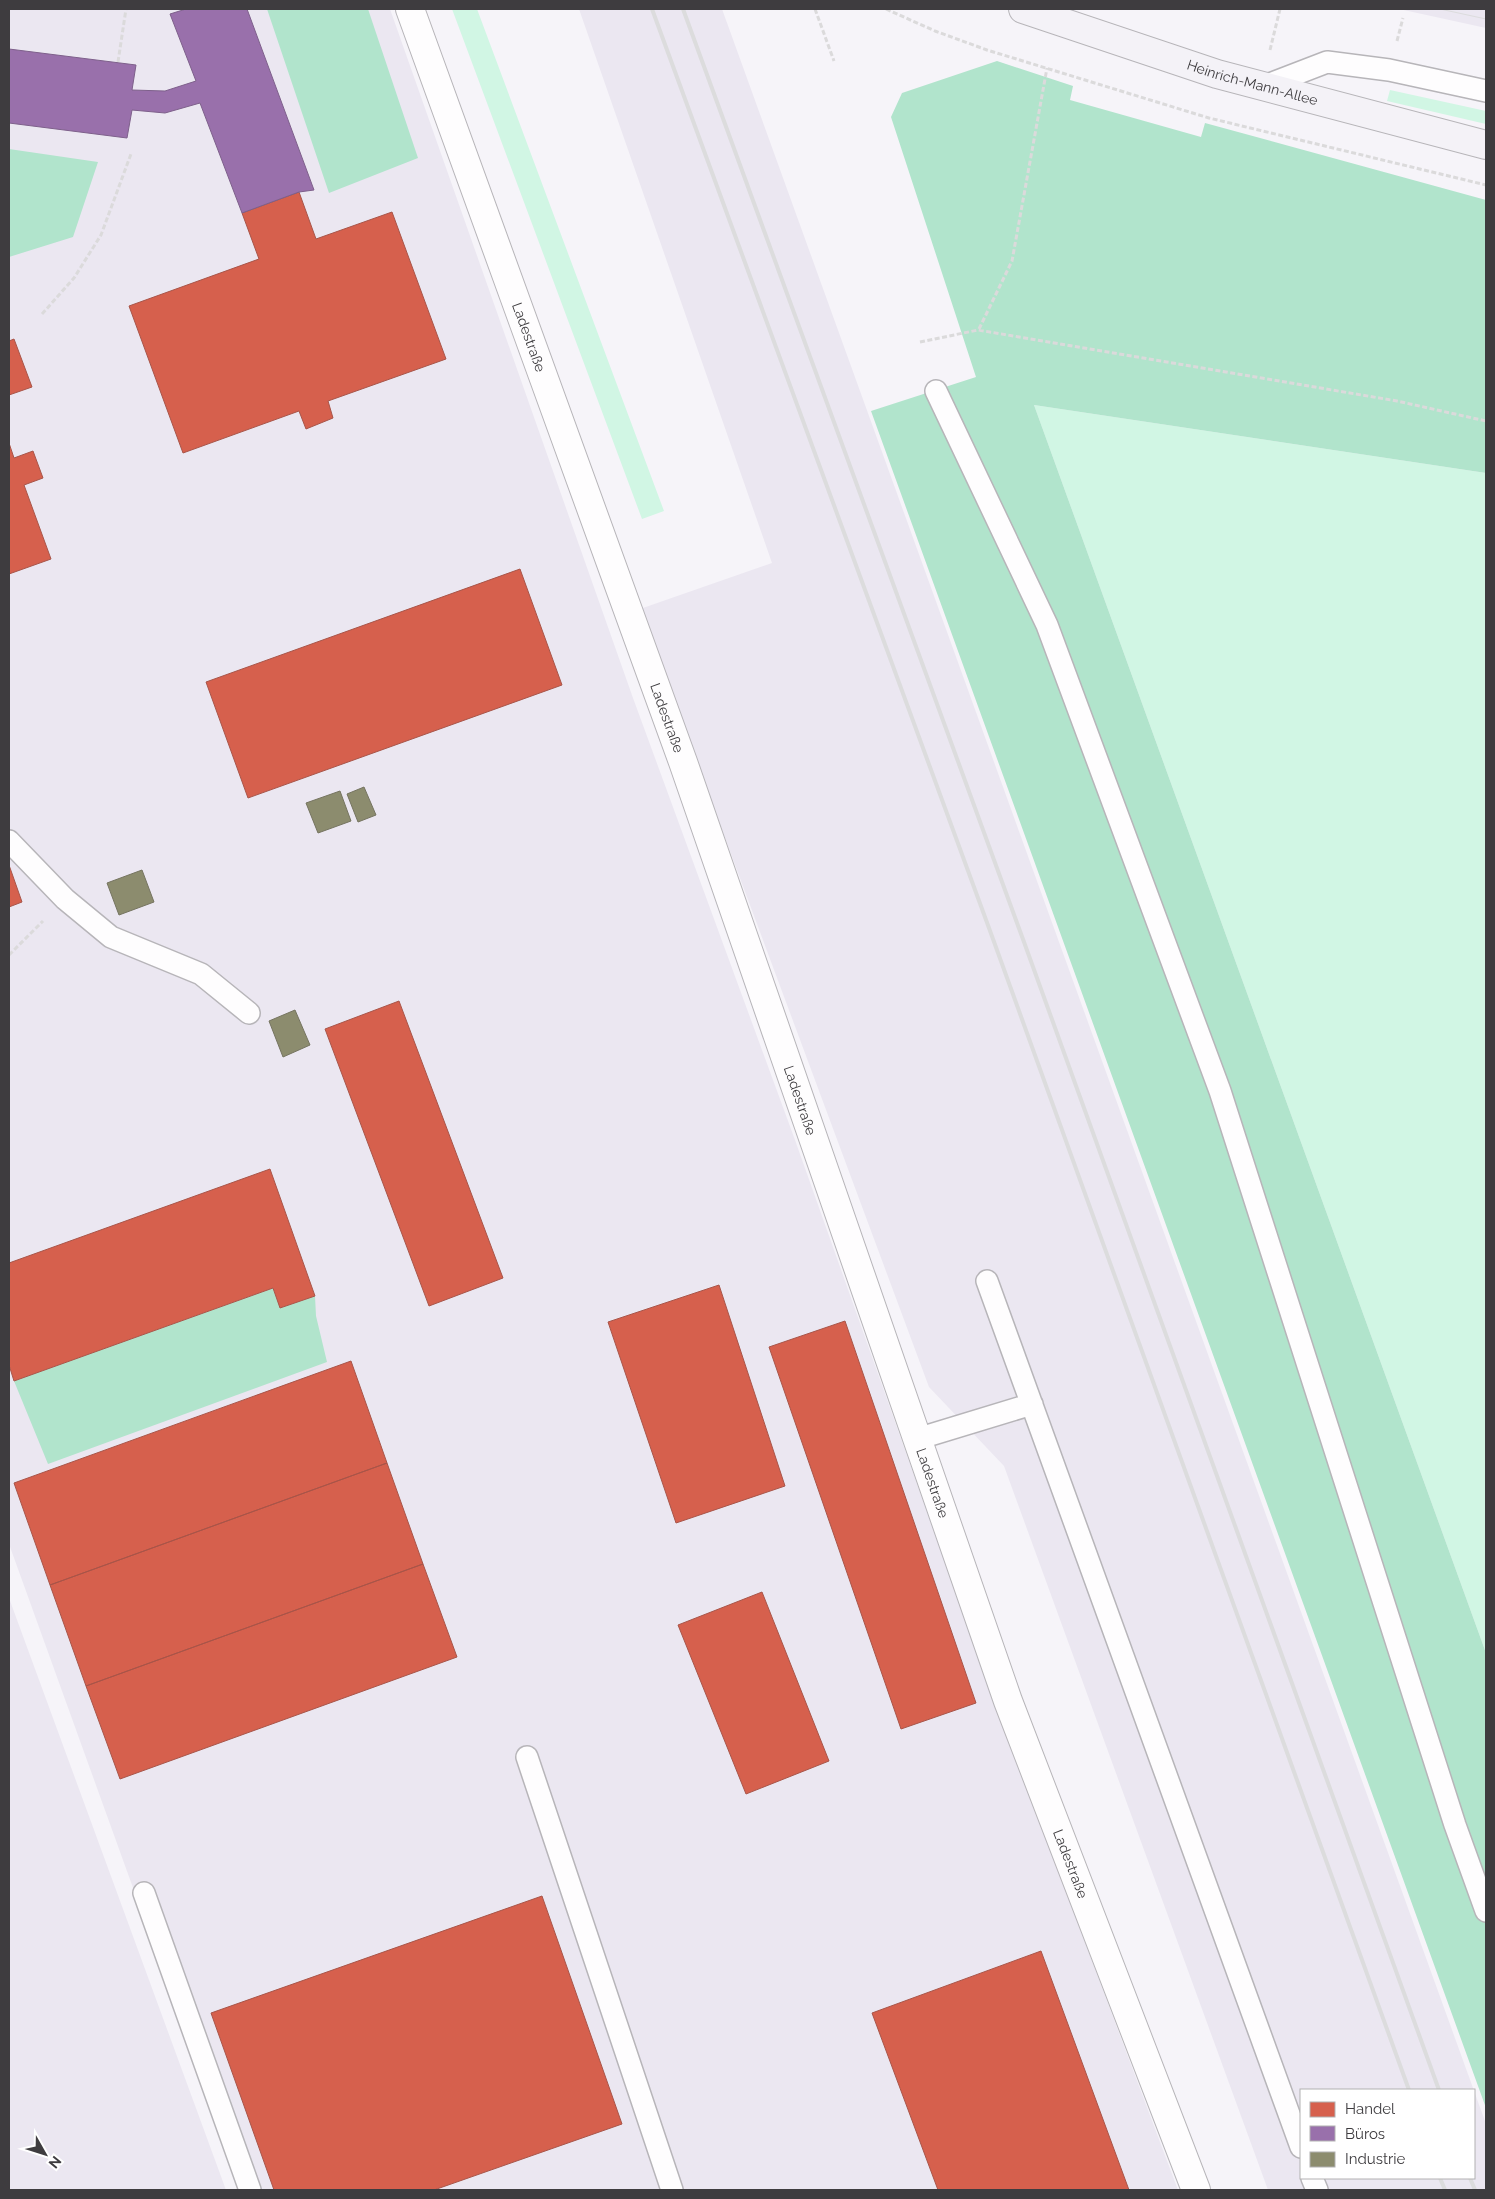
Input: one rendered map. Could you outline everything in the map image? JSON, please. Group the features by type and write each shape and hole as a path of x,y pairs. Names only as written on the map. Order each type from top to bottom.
{"main road":[{"name":"Heinrich-Mann-Allee","path":"1023,9 1217,74 1486,145"}],"street":[{"name":"Ladestraße","path":"410,9 673,734 1008,1701 1196,2190"}],"lane":[{"path":"1262,87 1327,62 1389,70 1486,91"},
{"path":"936,391 1047,625 1220,1091 1455,1825 1486,1911"},
{"path":"9,841 65,899 111,937 201,974 249,1012"},
{"path":"987,1281 1300,2144"},
{"path":"917,1440 1032,1404"},
{"path":"526,1757 672,2190"},
{"path":"144,1893 250,2190"}],"path":[{"path":"118,62 126,9"},
{"path":"815,9 834,61"},
{"path":"886,9 935,31 978,47 1210,118 1486,186"},
{"path":"978,330 1012,262 1047,68"},
{"path":"42,314 74,278 101,235 131,154"},
{"path":"920,342 978,330 1387,400 1486,420"},
{"path":"9,955 65,899"}],"shaded area":[{"path":"9,9 390,9 633,698 795,1140 987,1681 1178,2190 242,2190 9,1544"},
{"path":"579,9 722,9 1474,2089 1300,2089 1300,2179 1475,2179 1475,2094 1486,2124 1486,2190 1268,2190 1004,1466 929,1387 640,609 772,563"},
{"path":"1399,9 1486,9 1486,28"},
{"path":"9,1598 226,2190 9,2190"}],"green space":[{"path":"267,9 368,9 418,158 329,193"},
{"path":"452,9 477,9 664,511 642,519"},
{"path":"997,61 1073,86 1070,100 1201,137 1205,123 1486,200 1486,473 1034,405 1486,1653 1486,2108 871,411 976,377 891,117 902,93"},
{"path":"1390,90 1486,111 1486,124 1387,101"},
{"path":"9,149 98,162 73,237 9,257"},
{"path":"1034,405 1486,473 1486,1653"},
{"path":"273,1288 280,1308 315,1296 316,1316 327,1362 48,1464 14,1381"}],"building: Handel":[{"path":"299,192 316,239 392,212 446,359 328,401 333,418 306,429 299,411 183,453 129,306 259,259 242,213"},
{"path":"14,339 32,387 9,395 9,341"},
{"path":"9,443 14,458 33,451 43,478 24,485 51,559 9,574"},
{"path":"520,569 562,685 248,798 206,682"},
{"path":"9,865 22,902 9,907"},
{"path":"399,1001 503,1278 429,1306 325,1029"},
{"path":"270,1169 315,1296 280,1308 273,1288 14,1381 9,1365 9,1263"},
{"path":"719,1285 785,1486 676,1523 608,1322"},
{"path":"845,1321 976,1703 901,1729 769,1347"},
{"path":"351,1361 387,1463 50,1585 14,1483"},
{"path":"387,1463 423,1564 86,1686 50,1585"},
{"path":"423,1564 457,1657 120,1779 86,1686"},
{"path":"762,1592 829,1761 746,1794 678,1625"},
{"path":"542,1896 622,2124 434,2190 274,2190 211,2013"},
{"path":"1041,1951 1129,2190 938,2190 872,2013"}],"building: Büros":[{"path":"186,9 247,9 314,190 299,192 242,213 200,103 165,113 132,110 127,138 9,123 9,49 136,65 132,90 165,91 196,81 170,14"}],"building: Industrie":[{"path":"364,787 376,815 358,822 347,794"},
{"path":"340,791 351,821 318,833 306,803"},
{"path":"142,870 154,902 119,915 107,883"},
{"path":"295,1010 310,1045 283,1057 269,1021"}],"tram line":[{"path":"1440,9 1486,19"}],"railway":[{"path":"652,9 989,928 1409,2089"},
{"path":"683,9 1024,942 1439,2089"},
{"path":"1440,2179 1445,2190"},
{"path":"1470,2179 1475,2190"}]}
